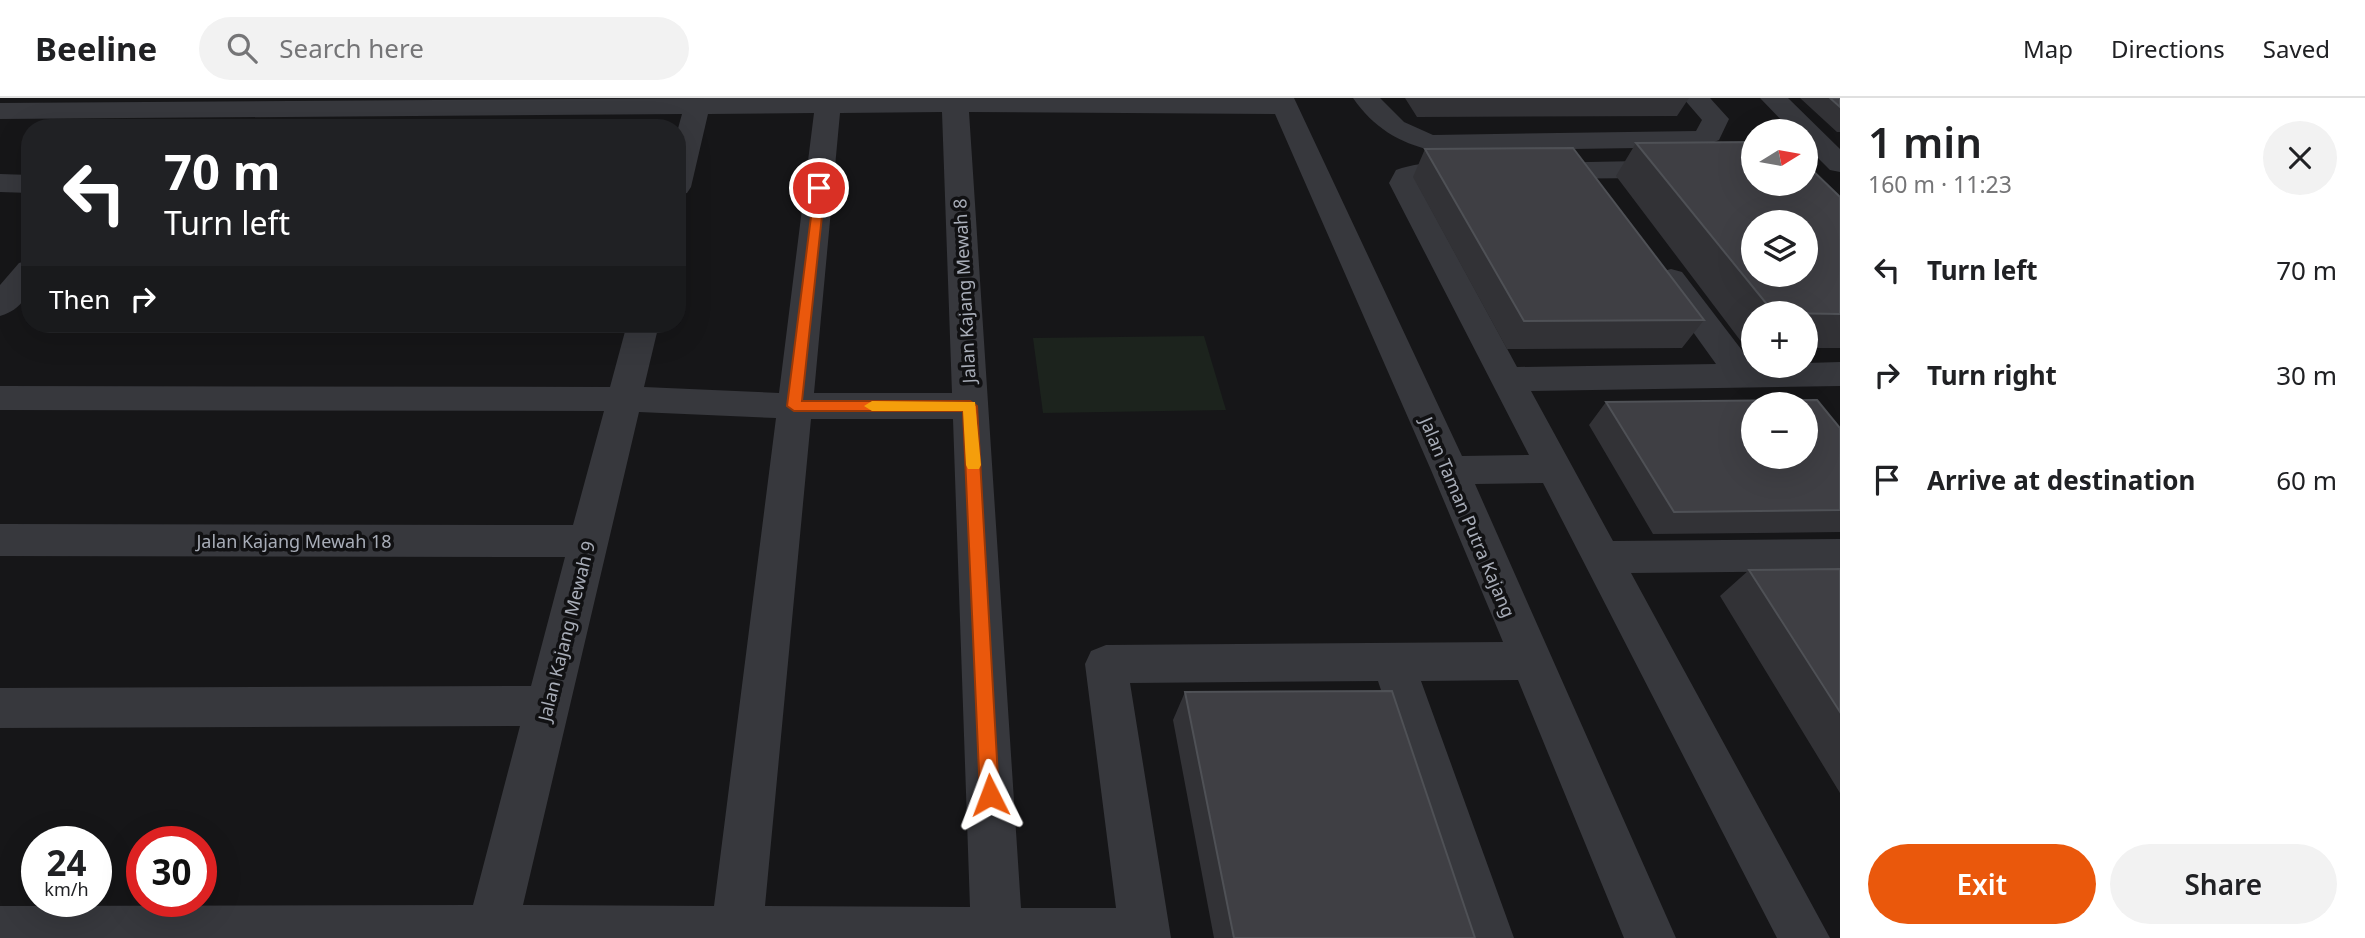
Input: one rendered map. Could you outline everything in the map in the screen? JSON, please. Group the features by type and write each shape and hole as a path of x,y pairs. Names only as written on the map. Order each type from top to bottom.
{"street":[{"path":"1366,98 1395,131 1433,143 1702,139 1709,134 1716,119 1696,98"},
{"path":"1773,98 1827,138 1840,164"},
{"path":"0,111 162,119 549,103 828,106 1283,102"},
{"name":"Jalan Taman Putra Kajang","path":"1283,102 1450,470 1650,938"},
{"name":"Jalan Kajang Mewah 8","path":"955,104 997,936"},
{"path":"686,150 697,106"},
{"path":"737,935 828,106"},
{"path":"1741,169 1418,172 1406,176 1403,183 1804,938"},
{"path":"1591,171 1615,203"},
{"path":"0,183 21,184"},
{"path":"1655,257 1741,373"},
{"path":"0,305 20,278"},
{"name":"Jalan Kajang Mewah 9","path":"491,934 641,333"},
{"path":"1818,374 1840,374"},
{"path":"1507,379 1741,376"},
{"path":"0,398 624,399 794,406 970,406"},
{"path":"1450,470 1555,469"},
{"name":"Jalan Kajang Mewah 18","path":"0,540 589,541"},
{"path":"1602,557 1840,555"},
{"path":"0,932 1145,936 1106,664 1530,661"},
{"path":"1393,662 1489,938"},
{"path":"0,708 547,706"}],"shaded area":[{"path":"1204,336 1226,410 1043,413 1033,338"}],"building":[{"path":"1830,98 1840,98 1840,107"},
{"path":"1741,142 1741,196 1818,196 1818,176 1840,197 1840,314 1818,314 1818,301 1764,301 1753,287 1818,287 1818,210 1741,210 1741,272 1636,143"},
{"path":"1573,148 1704,320 1524,321 1425,149"},
{"path":"1741,401 1741,469 1818,469 1818,401 1840,428 1840,510 1674,512 1606,402"},
{"path":"1840,569 1840,712 1749,570"},
{"path":"1392,691 1475,938 1234,938 1185,692"}],"slow traffic":[{"path":"872,406 970,406 973,465"}],"route":[{"path":"819,188 794,406 970,406 990,795"}]}
